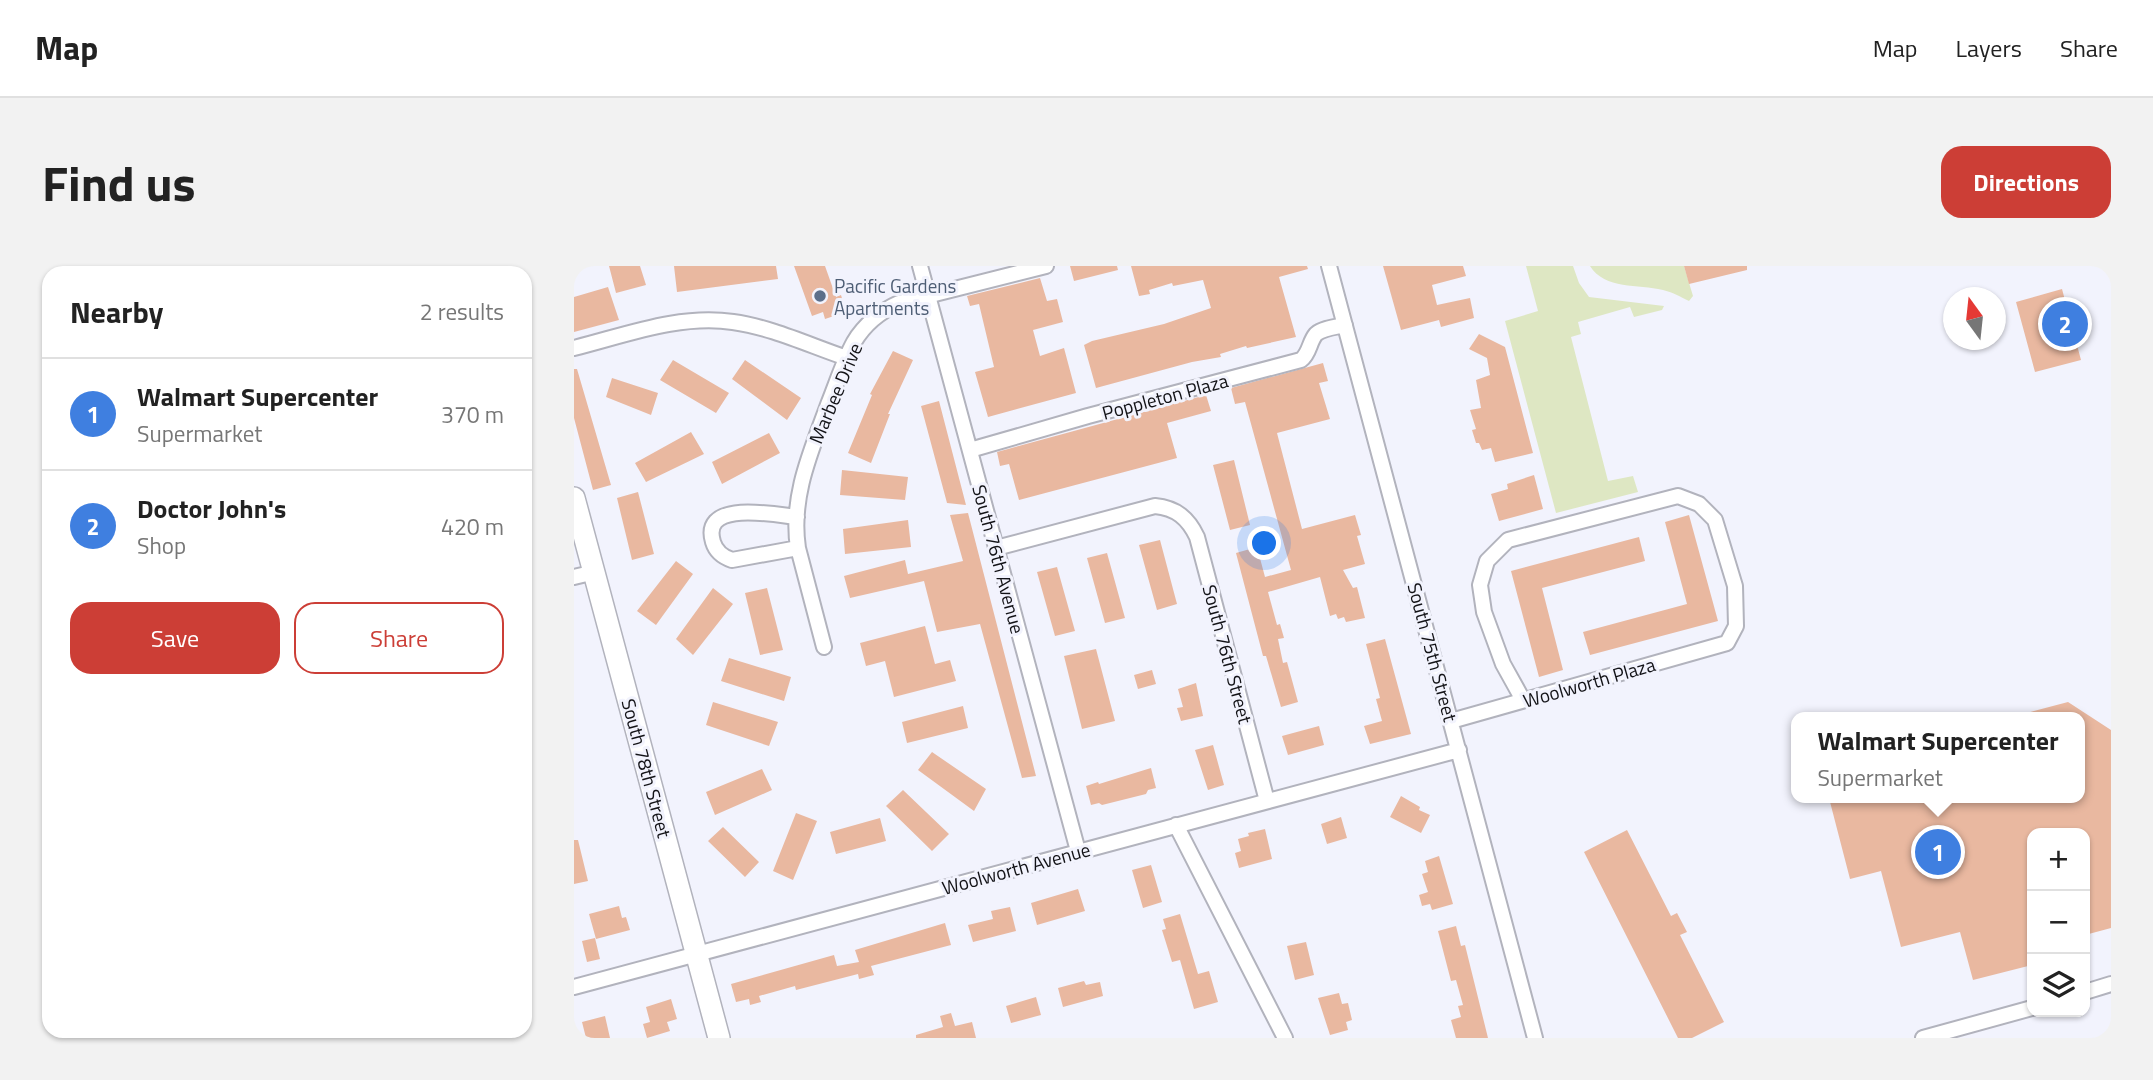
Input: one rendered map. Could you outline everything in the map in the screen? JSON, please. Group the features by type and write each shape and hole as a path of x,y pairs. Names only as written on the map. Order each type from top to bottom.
{"main road":[{"name":"South 78th Street","path":"574,498 719,1038"}],"street":[{"name":"South 76th Avenue","path":"920,266 1078,852"},
{"name":"Marbee Drive","path":"796,524 802,477 847,358 856,339 879,314 899,303 1046,266"},
{"name":"South 75th Street","path":"1329,266 1535,1038"},
{"path":"574,348 680,322 705,320 749,325 847,358"},
{"name":"Poppleton Plaza","path":"970,450 1301,360 1308,354 1316,335 1322,330 1345,325"},
{"name":"Woolworth Plaza","path":"1451,721 1727,643 1736,626 1735,586 1715,520 1699,504 1678,496 1508,540 1488,561 1480,585 1484,612 1503,664 1523,700"},
{"name":"South 76th Street","path":"996,548 1148,508 1161,507 1178,512 1197,537 1267,801"},
{"path":"798,548 732,560 724,558 718,552 712,536 716,523 721,518 739,511 796,524 798,548 824,647"},
{"path":"574,577 595,572"},
{"name":"Woolworth Avenue","path":"574,987 1459,750"},
{"path":"1176,825 1285,1038"},
{"path":"2090,990 2111,984"},
{"path":"1923,1038 2027,1009"}],"green space":[{"path":"1526,266 1573,266 1579,283 1589,297 1664,306 1662,310 1634,317 1630,307 1578,322 1581,334 1571,337 1608,481 1633,476 1638,492 1556,513 1505,321 1538,311"},
{"path":"1590,266 1684,266 1693,296 1689,301 1663,290 1613,283 1596,274"}],"building":[{"path":"609,266 640,266 646,285 616,293"},
{"path":"674,266 776,266 778,279 677,292"},
{"name":"Pacific Gardens Apartments","path":"794,266 825,266 836,297 841,295 846,312 825,319 823,312 812,316"},
{"path":"1070,266 1117,266 1118,270 1074,281"},
{"path":"1131,266 1307,266 1308,269 1279,277 1296,337 1247,348 1246,346 1220,354 1221,357 1192,362 1096,388 1084,345 1164,324 1211,308 1203,280 1173,286 1172,283 1149,290 1150,294 1139,296"},
{"path":"1383,266 1463,266 1466,276 1432,285 1437,305 1470,298 1474,318 1441,327 1439,320 1401,330"},
{"path":"1684,266 1747,266 1747,270 1689,284"},
{"path":"1040,278 1047,301 1057,299 1063,322 1033,330 1040,356 1064,348 1076,393 988,417 975,372 994,367 979,304 970,306 967,296"},
{"path":"608,287 619,320 574,332 574,297"},
{"path":"2062,289 2081,360 2035,372 2016,302"},
{"path":"1479,334 1505,347 1533,453 1495,462 1491,448 1482,450 1479,443 1476,443 1472,430 1476,429 1470,410 1481,408 1476,380 1490,375 1487,358 1469,349"},
{"path":"893,351 913,360 888,414 871,463 848,453 872,395 870,394"},
{"path":"673,360 729,393 716,413 660,380"},
{"path":"745,360 801,398 787,420 732,379"},
{"path":"1323,363 1328,381 1319,383 1330,419 1277,433 1302,529 1355,515 1361,535 1357,536 1365,564 1343,570 1353,588 1357,587 1365,618 1346,622 1344,617 1338,619 1336,614 1330,616 1320,577 1268,592 1277,625 1280,624 1284,638 1278,639 1283,663 1287,662 1298,702 1281,707 1266,656 1263,656 1236,553 1257,547 1265,577 1291,570 1245,402 1235,404 1231,388"},
{"path":"574,369 577,369 611,485 593,490 574,418"},
{"path":"612,378 658,393 651,415 606,397"},
{"path":"1206,395 1211,411 1167,423 1177,458 1019,500 1009,464 1000,466 997,452"},
{"path":"939,401 966,505 947,503 921,406"},
{"path":"691,432 704,454 646,482 635,463"},
{"path":"769,433 780,453 722,484 712,462"},
{"path":"1234,460 1250,525 1230,530 1213,465"},
{"path":"842,470 908,477 905,500 840,495"},
{"path":"1534,475 1543,509 1499,521 1491,494 1508,489 1507,484"},
{"path":"638,492 654,554 632,560 617,498"},
{"path":"968,513 1036,776 1022,778 980,624 937,632 924,581 850,598 844,576 905,560 908,574 963,561 950,515"},
{"path":"1689,515 1718,621 1590,655 1583,632 1687,604 1665,522"},
{"path":"908,520 911,547 845,554 843,529"},
{"path":"1639,537 1645,561 1542,588 1563,670 1539,677 1511,571"},
{"path":"1160,540 1177,604 1157,610 1139,545"},
{"path":"1107,553 1125,618 1105,623 1087,558"},
{"path":"676,561 693,574 656,625 637,611"},
{"path":"1057,567 1075,631 1055,636 1037,572"},
{"path":"713,588 733,604 693,655 676,639"},
{"path":"767,588 783,650 760,655 745,593"},
{"path":"925,626 935,664 950,660 956,681 894,697 885,661 866,666 860,643"},
{"path":"1385,639 1411,734 1370,744 1364,726 1382,721 1376,699 1380,698 1366,644"},
{"path":"1096,649 1115,721 1082,729 1064,656"},
{"path":"729,658 791,677 784,701 721,681"},
{"path":"1152,670 1156,684 1138,689 1134,675"},
{"path":"1196,683 1203,716 1181,721 1177,708 1183,707 1178,689"},
{"path":"713,702 778,722 769,746 706,725"},
{"path":"2068,702 2083,712 2030,712"},
{"path":"963,706 968,728 907,743 902,722"},
{"path":"2085,713 2111,730 2111,928 2090,934 2090,828 2027,828 2027,966 1973,980 1960,932 1901,947 1881,871 1850,879 1830,803 2085,803"},
{"path":"1319,726 1324,745 1288,755 1282,736"},
{"path":"1213,745 1224,785 1208,790 1195,750"},
{"path":"932,752 986,789 974,811 918,770"},
{"path":"1151,768 1156,788 1148,790 1146,794 1102,805 1091,805 1086,786"},
{"path":"762,769 772,790 715,815 706,792"},
{"path":"903,790 949,834 932,851 886,806"},
{"path":"1401,796 1430,815 1421,833 1390,817"},
{"path":"796,813 817,821 793,880 773,871"},
{"path":"1341,817 1347,838 1327,844 1321,824"},
{"path":"880,818 886,841 836,854 830,832"},
{"path":"723,827 759,862 745,877 708,841"},
{"path":"1265,829 1272,859 1239,868 1235,853 1241,851 1238,839 1249,836 1248,833"},
{"path":"1627,830 1671,916 1677,913 1687,932 1680,935 1724,1022 1692,1038 1678,1038 1584,852"},
{"path":"574,840 578,840 588,881 574,884"},
{"path":"1439,856 1453,904 1432,910 1430,904 1422,906 1419,895 1428,892 1422,874 1428,872 1425,861"},
{"path":"1151,865 1162,902 1143,908 1132,870"},
{"path":"1078,889 1085,911 1037,925 1031,903"},
{"path":"619,906 622,918 626,917 630,930 596,939 589,914"},
{"path":"1010,907 1016,931 973,942 968,925 993,919 991,911"},
{"path":"1180,914 1198,974 1209,971 1218,1002 1194,1009 1180,960 1172,962 1162,930 1166,929 1163,919"},
{"path":"945,923 951,945 871,966 874,975 859,979 858,974 796,990 795,986 759,996 761,1002 750,1005 749,999 736,1002 731,984 834,955 837,966 859,962 855,950"},
{"path":"1456,926 1461,946 1465,945 1488,1038 1456,1038 1451,1020 1461,1017 1458,1006 1463,1005 1456,980 1451,981 1438,931"},
{"path":"595,938 600,959 587,962 582,941"},
{"path":"1306,942 1314,975 1295,980 1287,946"},
{"path":"1084,981 1086,985 1100,982 1103,996 1063,1007 1058,988"},
{"path":"1339,993 1342,1004 1348,1003 1352,1020 1346,1022 1348,1030 1330,1035 1318,998"},
{"path":"1036,997 1041,1015 1011,1023 1006,1006"},
{"path":"671,999 677,1019 667,1022 670,1031 647,1038 643,1024 650,1022 646,1007"},
{"path":"951,1013 955,1026 972,1022 976,1038 916,1038 916,1035 943,1027 940,1016"},
{"path":"605,1016 610,1038 586,1038 582,1022"}],"place":[{"name":"Pacific Gardens Apartments","path":"820,296"},
{"name":"Doctor John's","path":"2065,324"},
{"name":"Walmart Supercenter","path":"1938,852"}]}
